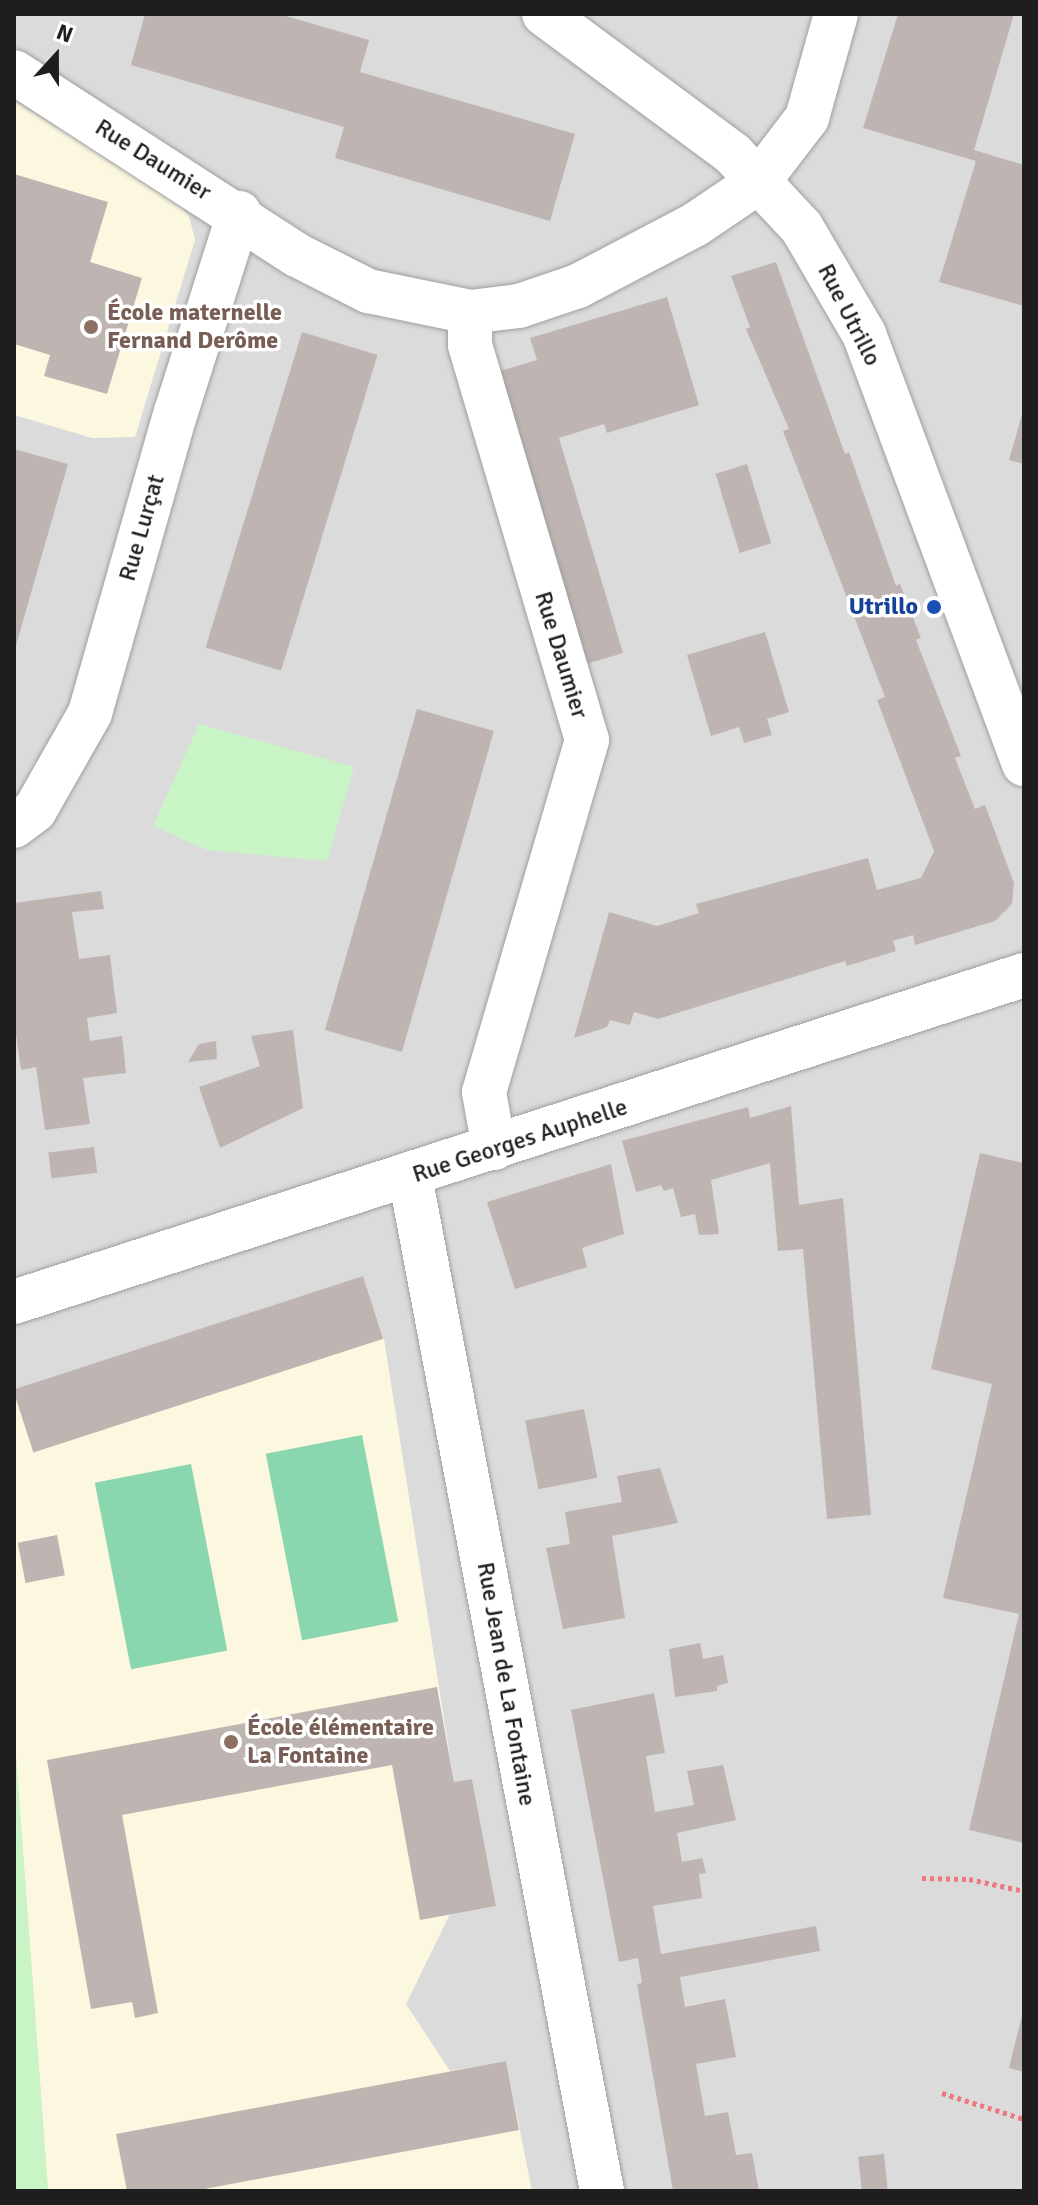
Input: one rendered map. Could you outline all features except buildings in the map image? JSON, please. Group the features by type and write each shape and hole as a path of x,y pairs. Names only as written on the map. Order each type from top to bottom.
{"street":[{"name":"Rue Utrillo","path":"544,14 733,154 802,228 864,334 1024,764"},
{"name":"Rue Daumier","path":"14,72 239,213 297,255 368,291 470,312 519,306 578,286 696,224 758,182 807,118 836,14"},
{"name":"Rue Lurçat","path":"14,826 35,810 90,713 239,213"},
{"name":"Rue Daumier","path":"470,312 470,345 587,740 496,1042 484,1092 494,1148"},
{"name":"Rue Georges Auphelle","path":"16,1290 410,1176 1024,975"},
{"name":"Rue Jean de La Fontaine","path":"410,1176 602,2191"}],"path":[{"path":"922,1878 969,1879 1024,1891"},
{"path":"942,2093 1024,2119"}],"shaded area":[{"path":"14,14 1024,14 1024,2191 14,2191"},
{"name":"École maternelle Fernand Derôme","path":"14,101 173,198 189,216 195,240 135,437 92,438 14,415"},
{"name":"École élémentaire La Fontaine","path":"363,1276 384,1339 454,1782 472,1779 496,1906 450,1914 406,2004 450,2071 506,2061 532,2191 48,2191 14,1730 14,1394"}],"green space":[{"path":"199,724 354,767 327,861 207,850 153,826"},
{"path":"362,1435 398,1622 302,1640 266,1454"},
{"path":"191,1464 227,1651 131,1669 95,1483"},
{"path":"14,1730 48,2191 14,2191"}],"place":[{"name":"École maternelle Fernand Derôme","path":"91,327"},
{"name":"Utrillo","path":"934,607"},
{"name":"École élémentaire La Fontaine","path":"231,1742"}]}
